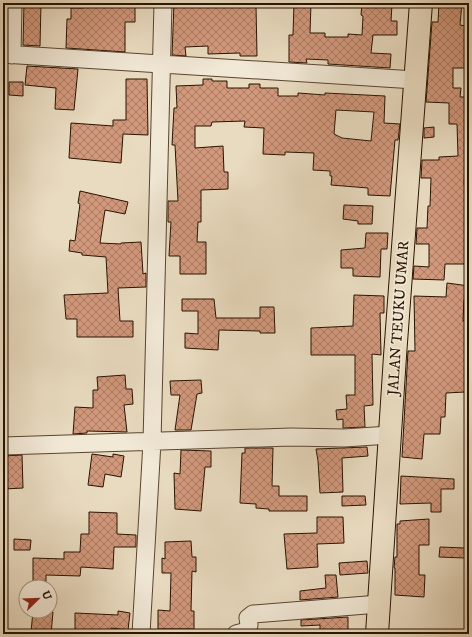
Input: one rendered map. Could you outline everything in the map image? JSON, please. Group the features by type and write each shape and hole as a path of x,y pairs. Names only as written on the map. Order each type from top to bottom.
{"main road":[{"name":"JALAN TEUKU UMAR","path":"378,634 390,435 421,3"}],"street":[{"path":"13,3 8,55 415,80"},
{"path":"141,634 152,442 163,3"},
{"path":"3,446 290,436 344,438 390,435"},
{"path":"236,634 247,631 249,625 248,618 253,614 379,604"}],"building":[{"path":"24,3 41,3 40,46 23,45"},
{"path":"84,3 108,3 108,6 135,7 135,22 125,22 125,52 66,48 67,19 71,19 71,8 84,8"},
{"path":"174,3 224,3 224,7 256,6 257,56 240,56 240,53 208,54 208,46 185,47 186,56 172,55"},
{"path":"294,3 311,3 310,33 325,33 325,37 348,37 348,34 362,35 362,3 392,4 391,21 397,21 397,35 373,35 371,53 391,54 390,68 328,64 328,60 306,59 307,63 289,62 289,35 293,35"},
{"path":"439,3 462,3 460,25 466,26 465,53 469,53 469,68 453,68 453,88 461,88 460,97 469,97 469,179 464,179 467,225 469,225 469,264 445,264 444,280 413,279 414,266 429,267 429,244 416,244 417,228 427,228 428,206 430,206 431,178 421,178 422,160 439,160 439,157 458,156 457,124 449,124 449,103 426,102 432,22 438,22"},
{"path":"27,66 78,69 74,110 55,109 56,88 25,85"},
{"path":"126,79 147,79 148,135 123,134 121,163 69,158 71,123 113,126 113,120 126,120"},
{"path":"203,79 212,79 212,81 227,81 227,88 249,88 249,84 260,84 260,88 278,88 278,96 298,96 298,93 325,95 325,93 385,96 384,123 400,124 398,140 395,140 390,196 368,195 368,188 331,185 332,176 330,176 330,171 313,170 314,153 285,152 285,155 263,154 264,128 244,127 245,121 212,122 211,126 195,126 195,148 223,146 224,172 228,172 228,189 201,190 201,222 198,222 197,242 206,242 206,274 180,274 180,256 169,256 171,222 168,222 168,201 178,201 175,145 172,145 174,108 177,108 176,86 203,85","holes":["336,110 374,112 371,141 342,138 334,134"]},
{"path":"9,82 23,82 23,96 9,95"},
{"path":"434,127 434,137 424,138 424,128"},
{"path":"80,191 128,202 125,214 105,210 100,243 121,244 141,242 143,274 146,273 146,287 118,288 120,321 133,321 133,337 77,337 77,319 66,319 64,295 108,293 106,257 82,255 82,253 69,251 70,240 75,241 80,204 78,203"},
{"path":"344,205 373,206 372,224 358,224 358,221 343,219"},
{"path":"366,233 388,233 387,249 381,249 380,277 353,276 353,268 341,268 341,250 365,248"},
{"path":"447,283 469,286 469,300 464,299 463,321 469,321 469,365 465,367 465,392 446,393 445,417 441,417 440,434 424,434 422,459 402,457 408,351 415,351 414,296 446,297"},
{"path":"354,295 384,296 384,313 380,313 381,355 372,354 373,405 364,406 365,427 343,428 343,419 337,420 336,410 347,409 346,395 355,395 355,355 311,355 311,328 353,326"},
{"path":"182,299 214,299 216,318 260,318 260,307 274,307 275,333 219,330 218,350 185,348 185,333 198,334 198,311 182,311"},
{"path":"125,375 126,389 132,389 133,404 124,405 127,432 87,431 87,433 73,434 75,407 93,408 93,390 98,390 97,377"},
{"path":"201,380 202,393 197,394 191,430 175,430 180,395 171,395 170,381"},
{"path":"367,447 368,456 342,458 343,492 320,493 316,449"},
{"path":"245,448 273,448 272,486 279,486 279,496 307,496 307,511 269,511 269,509 256,508 256,504 240,503 242,453 245,453"},
{"path":"181,450 211,451 211,467 205,467 201,511 175,509 174,473 180,474"},
{"path":"92,454 113,457 113,454 124,456 121,477 105,474 103,487 88,485"},
{"path":"22,455 23,488 4,489 3,456"},
{"path":"401,476 454,479 454,489 441,489 441,512 431,512 431,503 400,504"},
{"path":"342,496 365,496 366,505 342,506"},
{"path":"89,512 117,513 117,534 136,535 136,547 114,547 113,569 81,567 80,576 46,575 46,579 33,579 33,558 64,559 64,552 80,552 81,534 89,534"},
{"path":"317,517 343,517 344,543 317,544 318,567 287,569 284,534 317,533"},
{"path":"429,519 429,545 419,545 419,575 425,575 424,597 395,595 394,568 395,557 397,557 397,524 400,524 400,521"},
{"path":"14,539 31,540 30,550 14,550"},
{"path":"191,541 192,557 196,557 196,572 192,571 191,611 194,611 194,629 158,629 158,610 170,611 171,573 162,573 162,558 165,559 165,542"},
{"path":"440,547 465,548 465,558 439,557"},
{"path":"367,561 368,573 340,575 339,563"},
{"path":"325,575 336,575 338,597 300,600 300,591 326,588"},
{"path":"118,611 130,613 128,630 111,628 111,631 75,630 75,613 118,615"},
{"path":"348,617 348,634 320,634 320,625 301,626 301,620"},
{"path":"32,619 52,619 51,634 31,632"}]}
